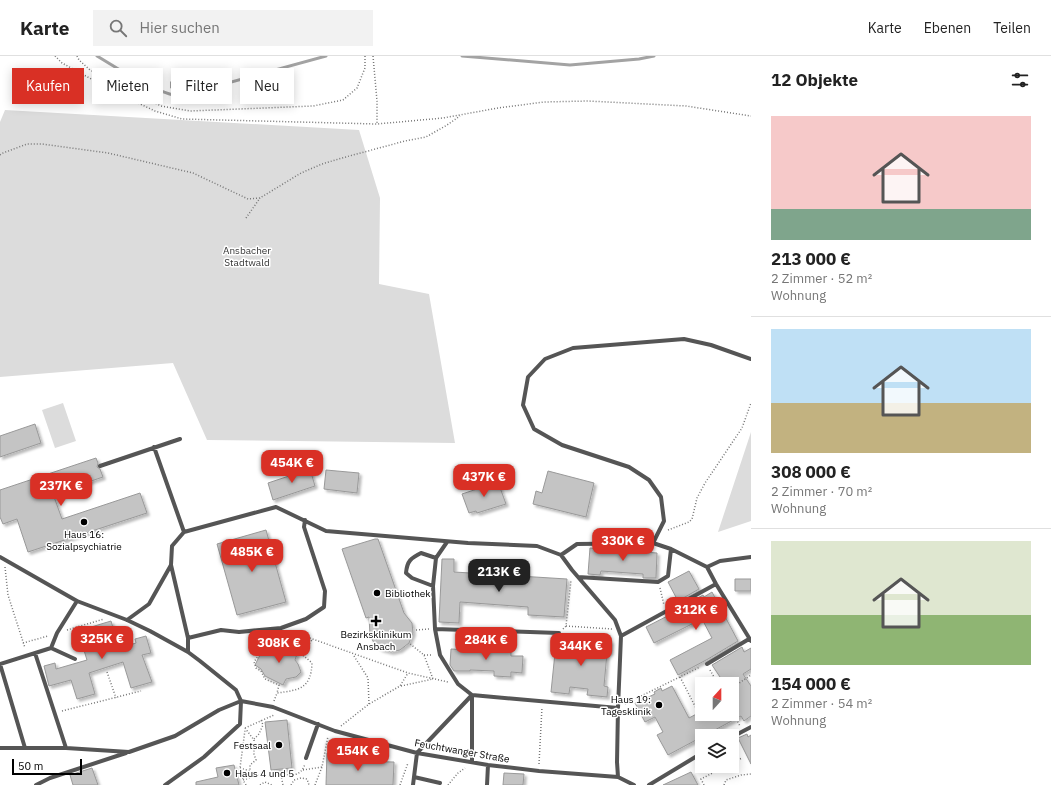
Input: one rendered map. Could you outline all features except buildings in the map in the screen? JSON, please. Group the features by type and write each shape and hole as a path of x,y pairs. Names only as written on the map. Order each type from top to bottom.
{"lane":[{"path":"653,543 664,521 661,497 649,480 629,467 562,445 534,429 523,405 528,377 545,359 573,348 684,339 711,345 751,359"},
{"path":"100,466 180,439"},
{"path":"154,447 184,532"},
{"path":"188,652 188,638 171,565 172,546 184,532 276,507 326,531 447,542 537,546 561,555 614,620 621,636 618,708 618,777"},
{"path":"188,638 221,630 239,632 281,628 306,619 324,607 325,591 304,527 305,520"},
{"path":"447,542 436,558 433,586 432,629 440,656 458,684 472,695 542,700 618,708"},
{"path":"561,555 577,544 653,543 671,549 707,566 716,584 750,640 706,664"},
{"path":"578,577 658,582 668,576 671,549"},
{"path":"433,586 412,578 406,573 407,565 411,558 421,553 436,558"},
{"path":"707,566 720,561 751,556"},
{"path":"2,558 77,601 113,616 127,620 188,652 236,690 241,701 240,724 204,757 165,785"},
{"path":"127,620 149,604 171,565"},
{"path":"621,636 716,584"},
{"path":"51,648 57,633 77,601"},
{"path":"432,629 559,633"},
{"path":"25,748 0,664 51,648 75,659"},
{"path":"35,653 66,748"},
{"path":"413,785 418,753 472,695"},
{"path":"470,762 472,695"},
{"path":"36,785 50,778 175,736 219,710 241,701"},
{"name":"Feuchtwanger Straße","path":"241,701 273,706 335,731 418,753 539,772 618,777 634,785"},
{"path":"306,758 318,724"},
{"path":"739,733 751,727"},
{"path":"0,748 66,748 128,752"},
{"path":"649,785 695,757"},
{"path":"487,785 488,765"},
{"path":"414,777 440,783"}],"path":[{"path":"55,56 62,63 115,92 155,111 182,119 376,124 443,118 544,102 588,101 686,106 751,116"},
{"path":"77,56 79,60 90,70 161,106 190,111 313,106 343,100 357,88 365,68 365,56"},
{"path":"373,56 376,124"},
{"path":"246,218 260,198 308,170 342,158 405,141 426,137 461,115"},
{"path":"0,155 27,144 42,144 108,152 193,173 248,199 260,198"},
{"path":"672,529 689,522 692,519 697,498 702,488 742,428 751,403"},
{"path":"2,558 8,596 27,655"},
{"path":"559,633 566,626 572,570"},
{"path":"658,582 666,611"},
{"path":"24,643 113,616"},
{"path":"566,626 618,630"},
{"path":"279,644 281,628 408,673 458,684"},
{"path":"416,630 432,629"},
{"path":"302,653 312,640"},
{"path":"273,706 278,685 265,679 261,671 256,668 254,662 267,643 279,644 302,653 312,663 312,675 298,690 277,693"},
{"path":"409,643 424,655 433,679"},
{"path":"354,655 368,678 369,704"},
{"path":"424,655 429,655"},
{"path":"618,708 706,664 714,677"},
{"path":"107,672 116,698"},
{"path":"400,686 408,673"},
{"path":"739,683 751,675"},
{"path":"680,677 695,706"},
{"path":"335,731 369,704 400,686 433,679"},
{"path":"55,713 141,691"},
{"path":"539,772 542,700"},
{"path":"245,728 277,714 282,710"},
{"path":"254,740 259,734 263,725 261,720"},
{"path":"738,721 743,731"},
{"path":"240,768 250,771 250,765 256,760 254,754 254,740 245,728"},
{"path":"245,728 240,768 245,785"},
{"path":"315,785 322,767 329,728"},
{"path":"254,745 262,746"},
{"path":"400,785 410,757"},
{"path":"303,770 306,758"},
{"path":"448,785 470,762"},
{"path":"243,780 261,774 268,778 281,775 291,776 298,774 303,770 322,767"},
{"path":"704,785 701,779 713,773"},
{"path":"724,785 726,780 741,775 751,774"},
{"path":"281,775 283,785"},
{"path":"291,785 294,780 301,778 308,779 309,785"},
{"path":"260,785 265,782 272,785"}],"green space":[{"name":"Ansbacher Stadtwald","path":"5,110 359,130 380,198 379,284 429,294 455,443 207,440 173,363 0,377 0,122"},
{"path":"63,403 76,441 55,448 42,410"},
{"path":"751,432 751,521 718,532"}],"waterway":[{"path":"97,56 117,68"},
{"path":"163,91 184,97 195,95 202,90 204,83 213,87 326,56"},
{"path":"462,56 570,65 639,59 654,56"}],"place":[{"name":"Haus 16: Sozialpsychiatrie","path":"84,522"},
{"name":"Bibliothek","path":"377,593"},
{"name":"Bezirksklinikum Ansbach","path":"376,621"},
{"name":"Haus 19: Tagesklinik","path":"659,705"},
{"name":"Festsaal","path":"279,745"},
{"name":"Haus 4 und 5","path":"227,773"}]}
